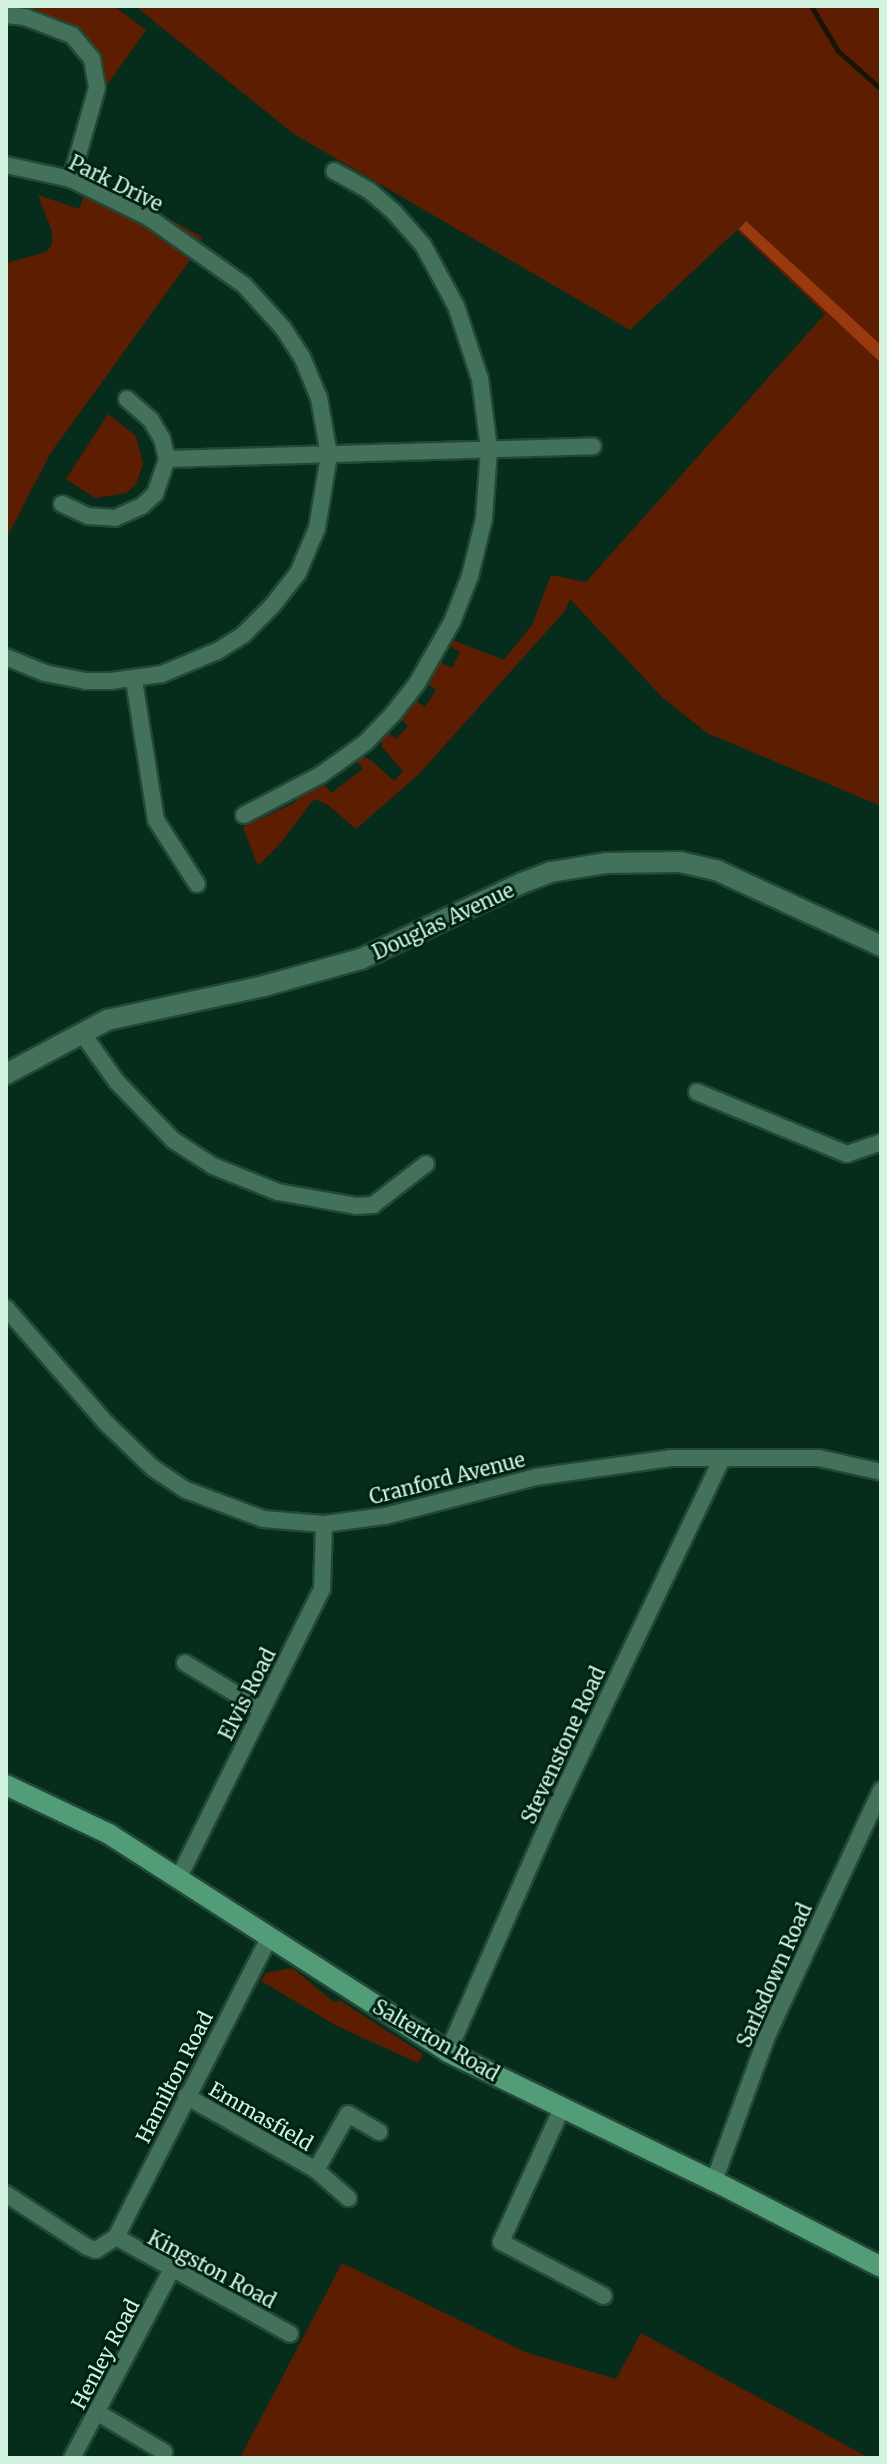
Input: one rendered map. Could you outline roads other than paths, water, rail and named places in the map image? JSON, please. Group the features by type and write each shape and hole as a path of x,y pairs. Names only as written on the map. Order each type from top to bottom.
{"main road":[{"name":"Salterton Road","path":"6,1785 109,1834 448,2052 714,2181 881,2267"}],"street":[{"path":"6,15 25,17 72,35 92,59 97,88 71,179"},
{"name":"Park Drive","path":"6,165 71,179 148,217 244,285 283,328 302,357 319,398 329,455 317,528 286,590 243,635 217,651 162,674 134,680 86,681 45,673 6,657"},
{"path":"244,815 322,774 365,743 416,685 452,622 470,576 484,519 489,449 480,379 464,327 440,272 423,245 394,212 370,191 334,171"},
{"path":"62,504 88,516 115,518 155,494 167,459 158,429 127,399"},
{"path":"167,459 593,446"},
{"path":"134,680 156,820 197,884"},
{"name":"Douglas Avenue","path":"7,1070 107,1020 264,986 361,959 522,883 551,872 607,863 680,862 716,870 881,946"},
{"path":"82,1033 117,1082 173,1140 213,1166 278,1192 356,1206 373,1205 426,1164"},
{"path":"697,1092 847,1154 881,1142"},
{"name":"Cranford Avenue","path":"6,1308 105,1422 153,1468 186,1490 263,1519 324,1524 385,1516 568,1471 662,1459 819,1458 881,1472"},
{"name":"Stevenstone Road","path":"448,2052 558,1801 722,1458"},
{"name":"Elvis Road","path":"179,1877 322,1589 324,1524"},
{"path":"185,1663 261,1709"},
{"name":"Sarlsdown Road","path":"714,2181 767,2036 881,1790"},
{"name":"Hamilton Road","path":"116,2237 270,1936"},
{"name":"Emmasfield","path":"186,2096 316,2170 348,2198"},
{"path":"562,2108 501,2242 604,2296"},
{"name":"Emmasfield","path":"316,2170 348,2114 379,2132"},
{"path":"6,2194 87,2247 96,2250 116,2237"},
{"name":"Kingston Road","path":"116,2237 290,2334"},
{"name":"Henley Road","path":"72,2458 172,2269"},
{"path":"98,2413 164,2452"}],"waterway":[{"path":"811,6 838,51 881,89"}]}
